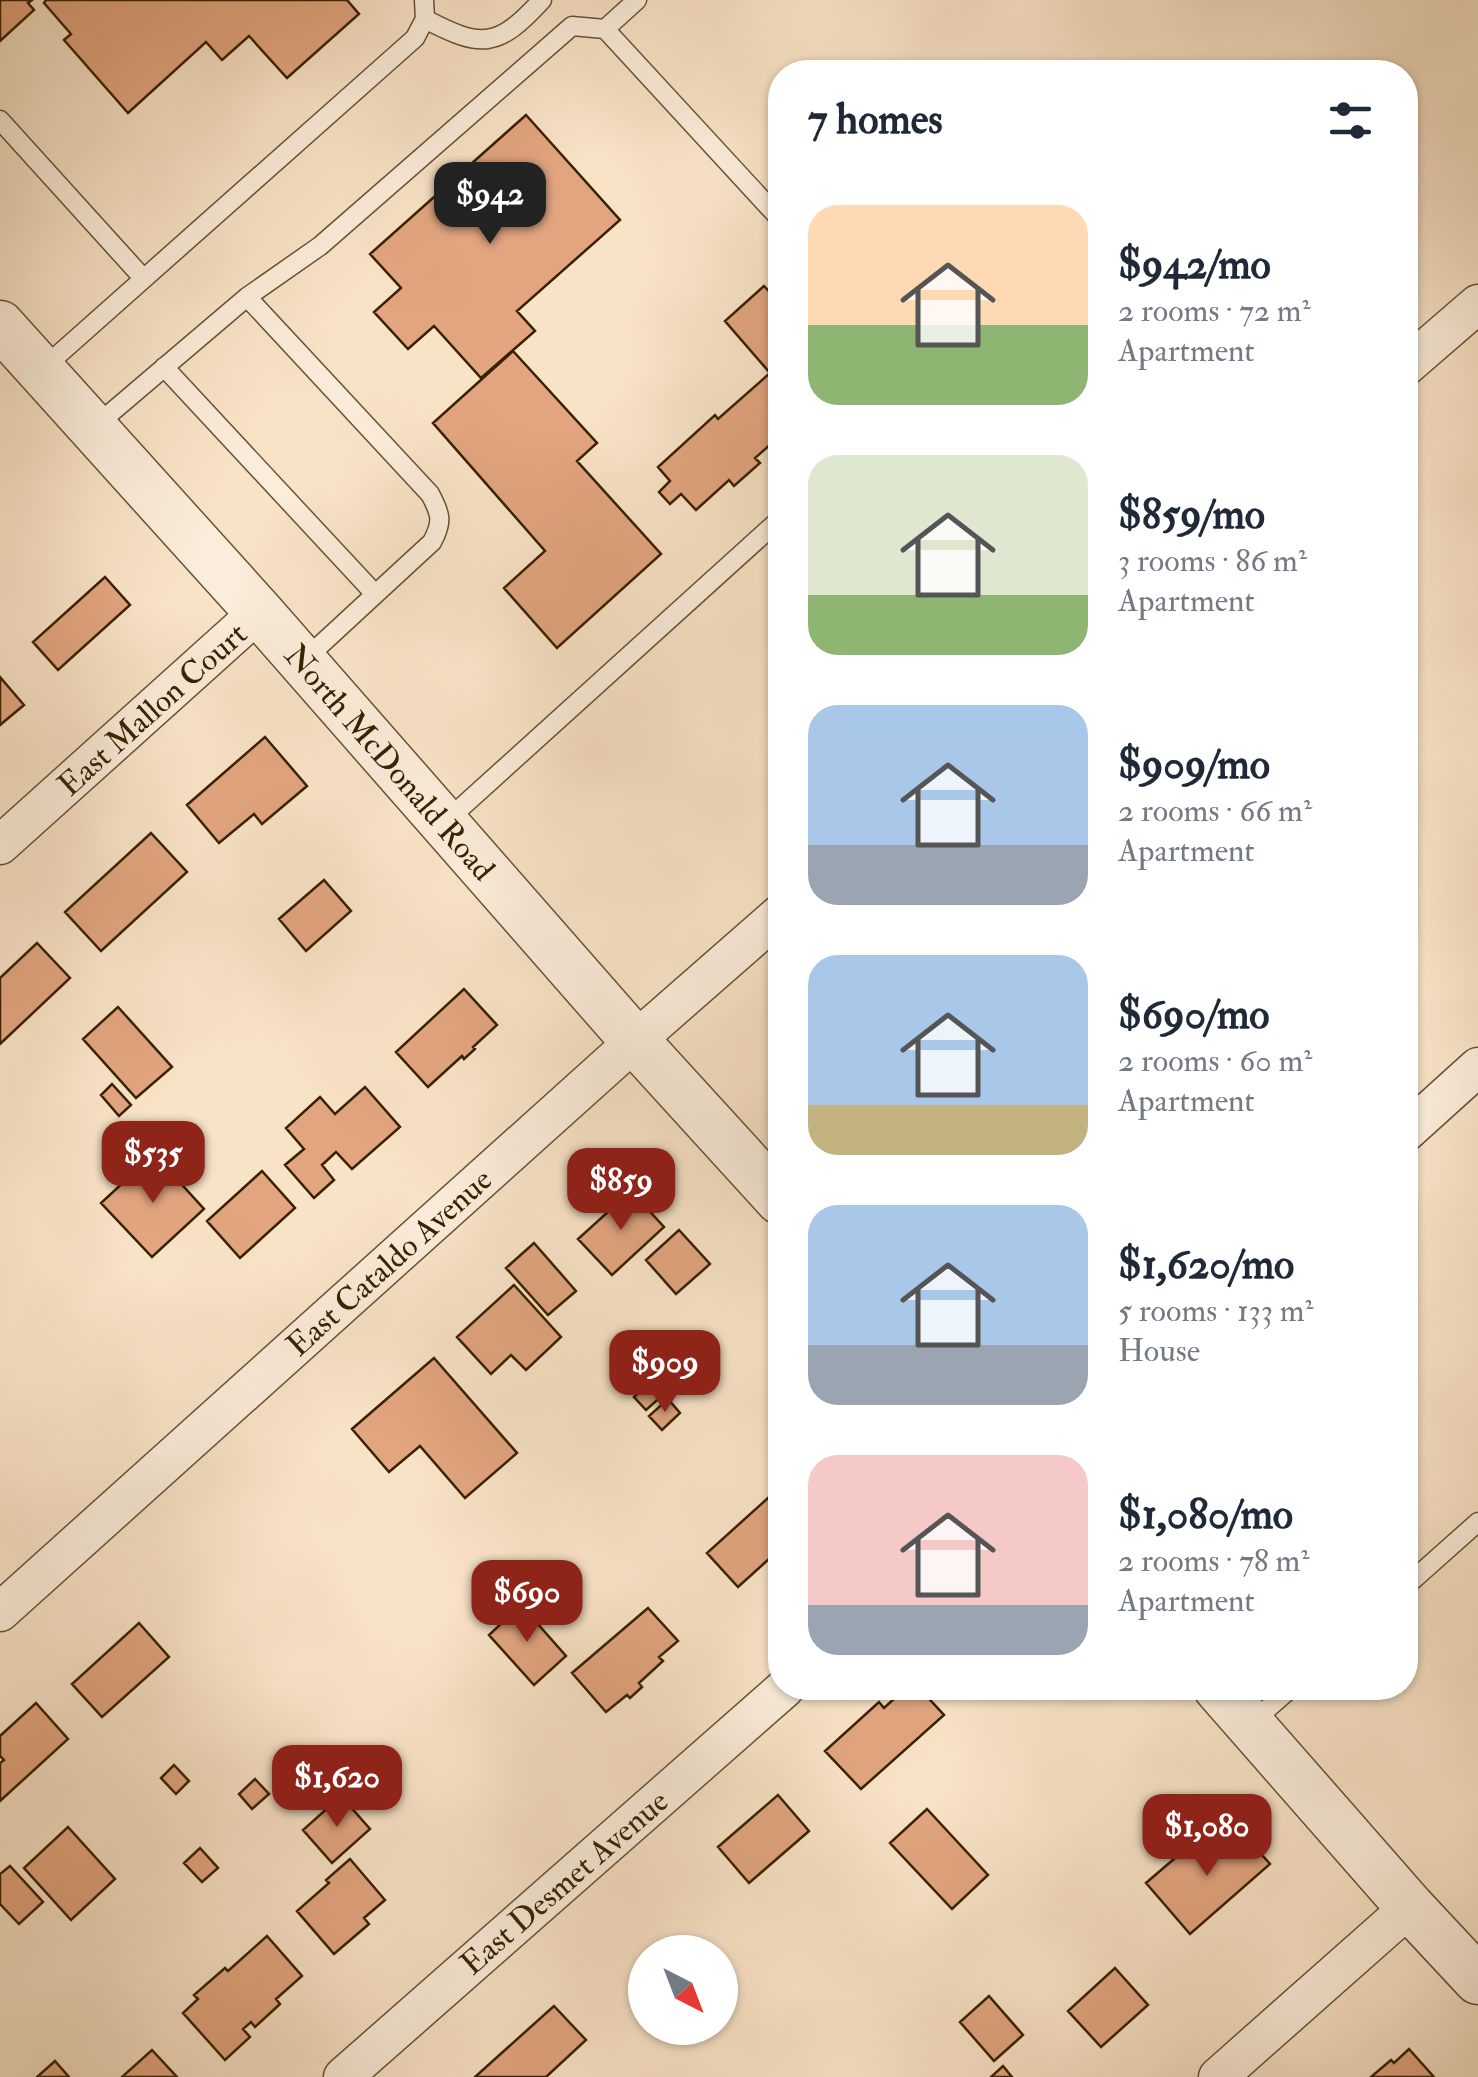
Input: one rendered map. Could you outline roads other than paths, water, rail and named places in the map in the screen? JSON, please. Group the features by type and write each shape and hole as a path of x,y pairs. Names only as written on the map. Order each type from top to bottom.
{"street":[{"path":"1418,357 1478,304"},
{"name":"North McDonald Road","path":"0,326 768,1187"},
{"name":"East Mallon Court","path":"0,845 259,612"},
{"name":"East Cataldo Avenue","path":"0,1612 768,925"},
{"path":"1418,1121 1478,1067"},
{"name":"East Desmet Avenue","path":"342,2077 771,1700"},
{"path":"1229,1700 1478,1980"},
{"path":"1218,2077 1410,1907"}],"lane":[{"path":"40,370 415,38 425,10 457,36 482,41 506,34 542,0"},
{"path":"605,29 638,0"},
{"path":"92,428 247,297 320,246 572,26 605,29 768,206"},
{"path":"0,120 143,278"},
{"path":"247,297 430,494 438,508 440,526 432,542 302,662"},
{"path":"164,366 375,594"},
{"path":"444,823 768,531"},
{"path":"1418,1575 1478,1522"},
{"path":"1250,1724 1277,1700"}]}
